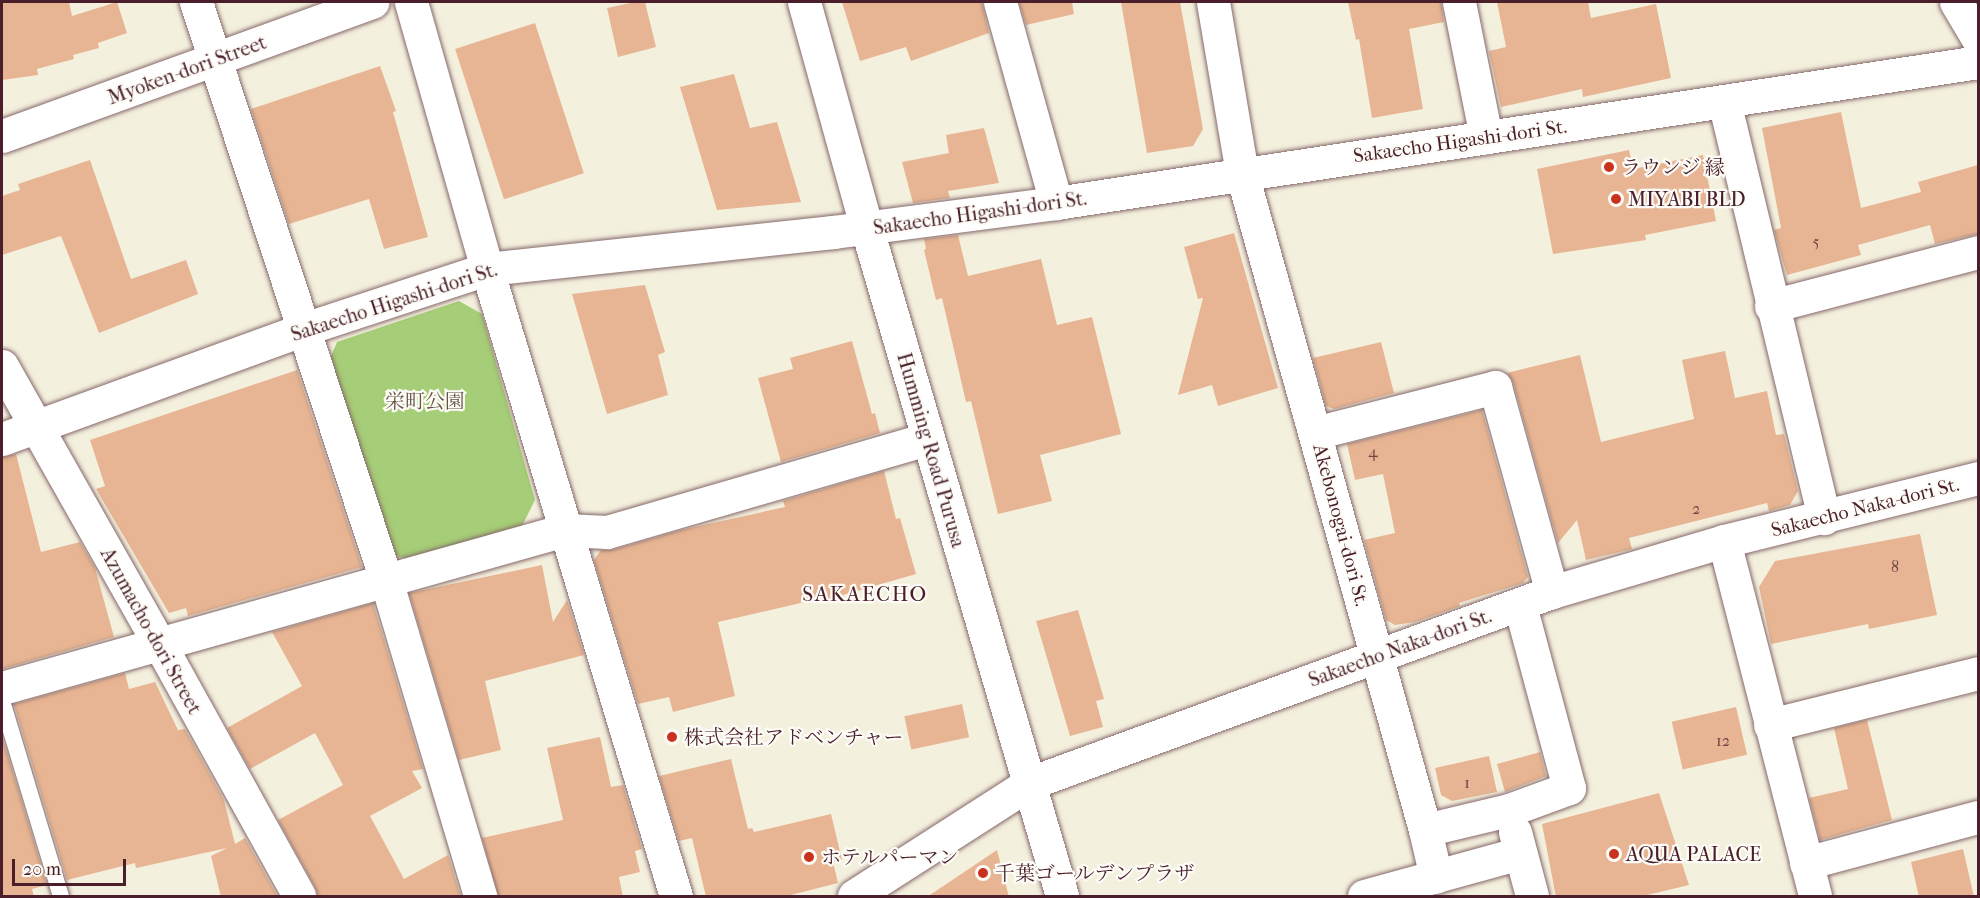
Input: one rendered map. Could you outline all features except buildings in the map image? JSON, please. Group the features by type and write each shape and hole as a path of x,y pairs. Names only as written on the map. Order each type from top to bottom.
{"street":[{"path":"196,2 386,580 480,897"},
{"name":"Myoken-dori Street","path":"2,136 372,2"},
{"path":"411,2 487,269 676,897"},
{"name":"Humming Road Purusa","path":"804,2 867,229 1062,897"},
{"path":"1000,2 1056,203"},
{"name":"Akebonogai-dori St.","path":"1213,2 1242,174 1316,433 1436,877"},
{"path":"1459,2 1486,137"},
{"path":"1956,2 1978,39"},
{"name":"Sakaecho Higashi-dori St.","path":"2,439 304,330 487,269 867,229 1056,203 1978,62"},
{"path":"1724,101 1824,518"},
{"path":"1772,306 1978,252"},
{"name":"Azumacho-dori Street","path":"2,366 159,643 299,897"},
{"path":"1316,433 1495,387 1552,592"},
{"path":"2,688 565,530 607,532 928,440"},
{"name":"Sakaecho Naka-dori St.","path":"854,897 1030,783 1552,592 1724,541 1978,478"},
{"path":"1724,541 1815,897"},
{"path":"1425,830 1509,810 1569,788 1520,605"},
{"path":"1770,725 1978,673"},
{"path":"1509,810 1532,897"},
{"path":"1806,862 1978,817"},
{"path":"1364,897 1520,853"}],"lane":[{"path":"2,700 61,897"}],"green space":[{"name":"栄町公園","path":"459,301 482,314 535,500 522,526 407,559 390,554 329,361 337,342"}],"place":[{"name":"ラウンジ 縁","path":"1609,167"},
{"name":"MIYABI BLD","path":"1616,199"},
{"name":"株式会社アドベンチャー","path":"672,737"},
{"name":"AQUA PALACE","path":"1614,854"},
{"name":"ホテルパーマン","path":"809,857"},
{"name":"千葉ゴールデンプラザ","path":"983,873"}],"district":[{"name":"SAKAECHO","path":"865,594"}]}
